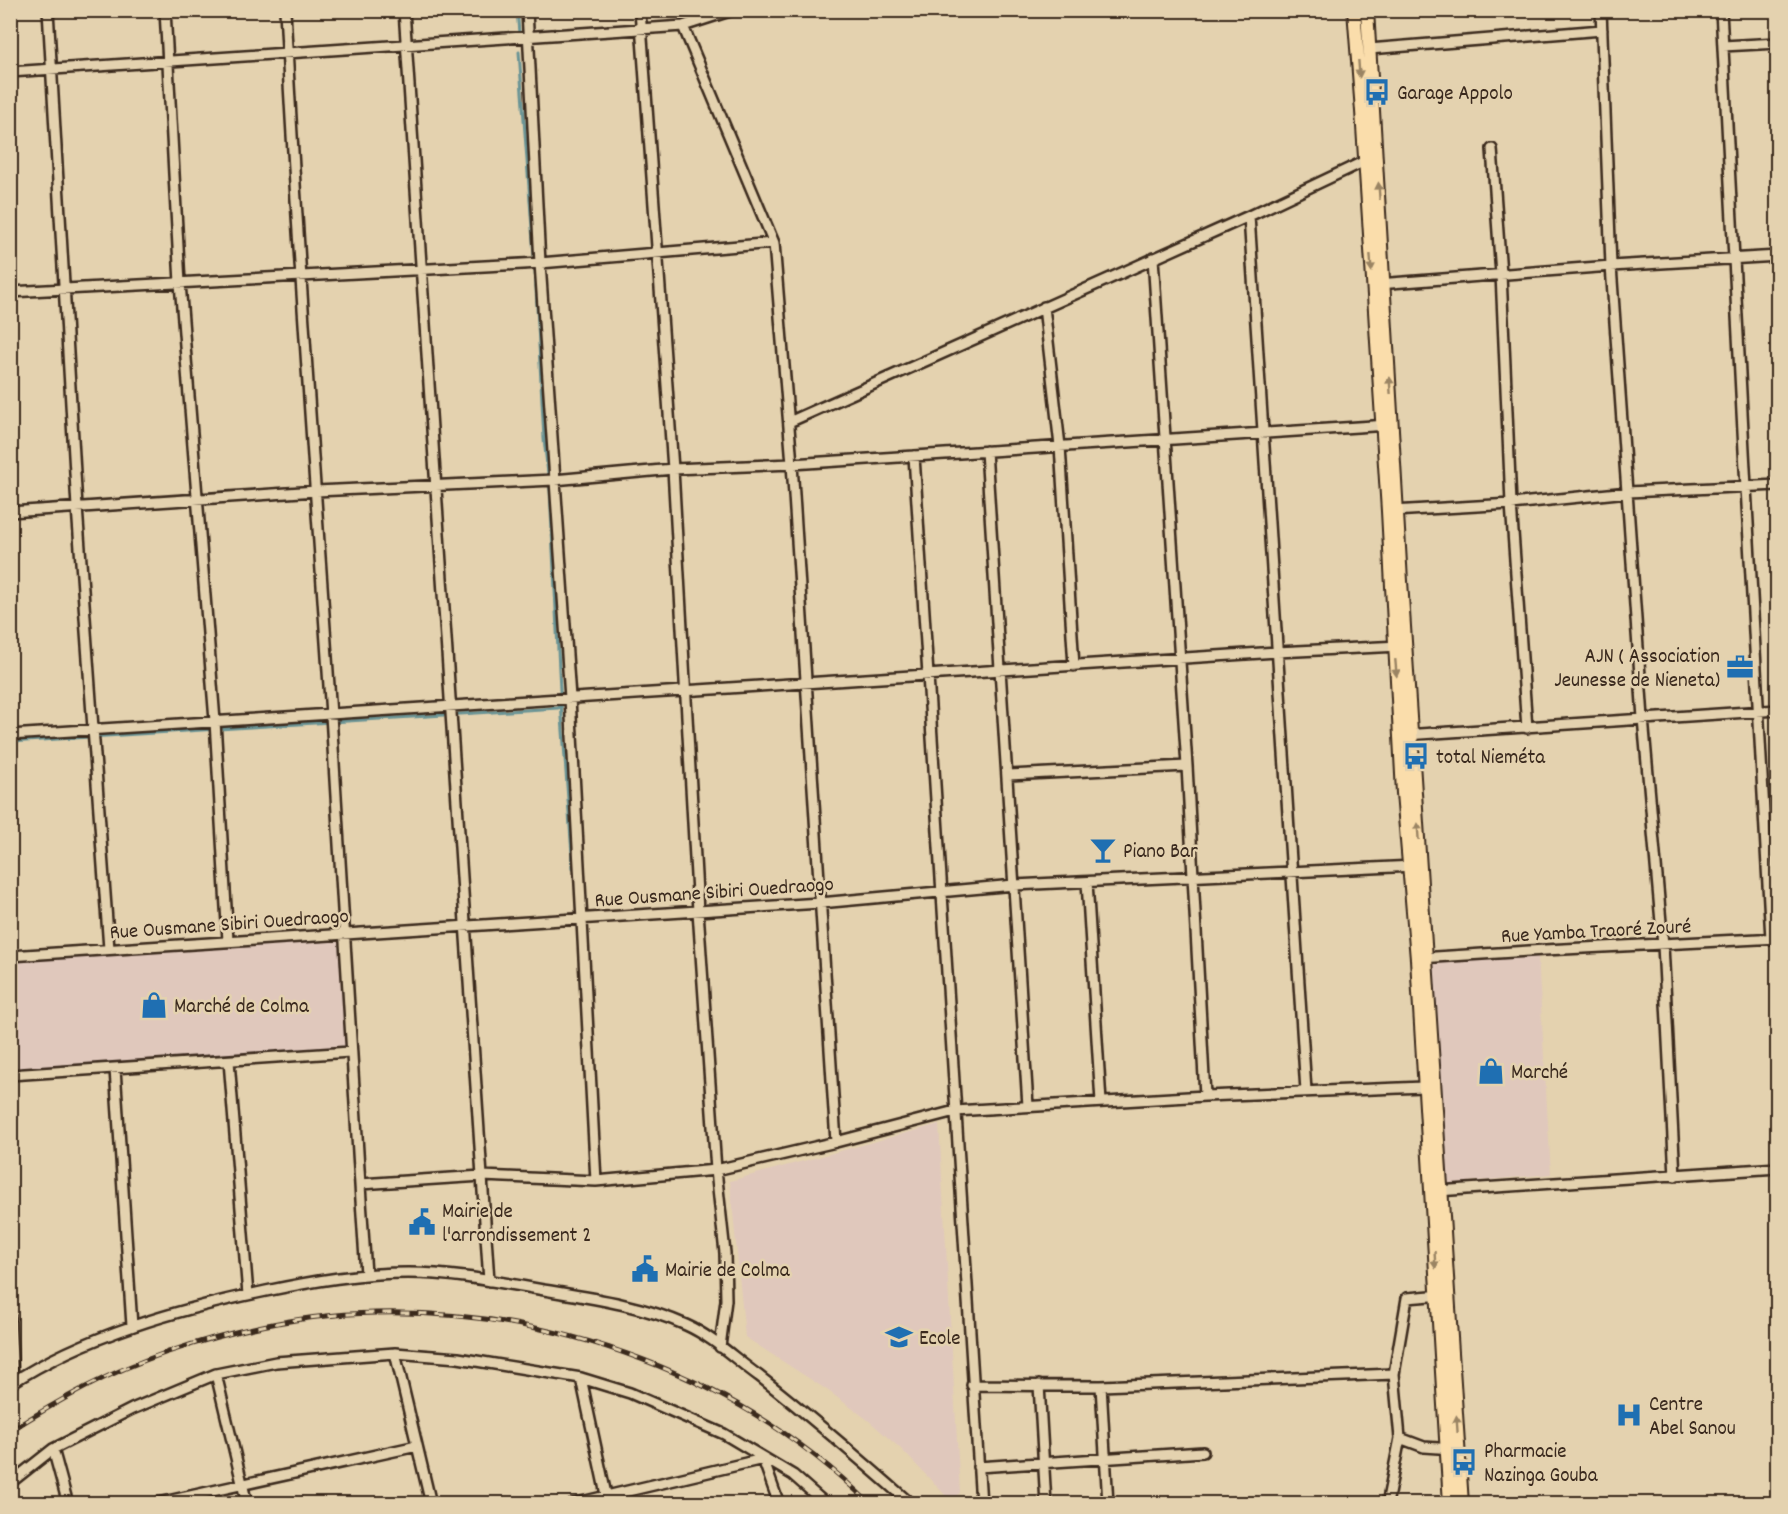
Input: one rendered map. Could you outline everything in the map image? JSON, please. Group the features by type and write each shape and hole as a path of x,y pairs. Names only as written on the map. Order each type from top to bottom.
{"main road":[{"path":"1353,10 1371,160"},
{"path":"1367,10 1371,160 1436,1192 1442,1295 1445,1449 1450,1503"},
{"path":"1422,958 1424,1087 1436,1192"},
{"path":"1442,1295 1462,1503"}],"street":[{"path":"48,10 77,507 109,949"},
{"path":"165,10 180,283 199,500 228,941"},
{"path":"285,10 300,275 331,714 350,1052 366,1274"},
{"path":"404,10 489,1281"},
{"path":"527,10 540,263 570,698 596,1181"},
{"path":"640,10 673,469 698,911 724,1253 726,1300 720,1347"},
{"path":"10,72 288,55 683,26 733,10"},
{"path":"1601,10 1611,266 1643,718 1663,945 1675,1176"},
{"path":"1721,10 1757,711 1774,938"},
{"path":"683,26 774,243 792,464 836,1142"},
{"path":"1369,50 1602,30"},
{"path":"1723,46 1778,43"},
{"path":"1492,149 1502,274 1511,504 1527,728"},
{"path":"789,422 1371,160"},
{"path":"1249,216 1306,1091"},
{"path":"10,292 540,263 774,243"},
{"path":"1378,284 1778,256"},
{"path":"1153,258 1187,766 1205,1096"},
{"path":"1044,307 1060,446 1074,666"},
{"path":"10,512 316,491 554,480 673,469 792,464 1387,425"},
{"path":"986,451 1028,1106"},
{"path":"914,456 981,1503"},
{"path":"1393,511 1511,504 1628,492 1778,485"},
{"path":"10,735 1178,658 1400,646"},
{"path":"1406,735 1778,710"},
{"path":"1008,775 1187,766"},
{"name":"Rue Ousmane Sibiri Ouedraogo","path":"10,956 820,903 1014,885 1415,866"},
{"path":"1087,882 1101,1102"},
{"name":"Rue Yamba Traoré Zouré","path":"1422,958 1774,938"},
{"path":"10,1076 350,1052"},
{"path":"229,1060 248,1295"},
{"path":"115,1069 132,1326"},
{"path":"360,1184 482,1176 596,1181 716,1170 955,1111 1205,1096 1424,1087"},
{"path":"1436,1192 1778,1168"},
{"path":"10,1317 12,1383 80,1348 132,1326 193,1307 324,1279 366,1274 440,1275 585,1297 646,1312 688,1326 720,1347 802,1411 911,1503"},
{"path":"1387,1503 1400,1438 1394,1374 1407,1298 1442,1295"},
{"path":"395,1353 431,1503"},
{"path":"10,1483 53,1449 132,1409 216,1374 276,1362 395,1353 458,1358 580,1378 630,1393 724,1434 792,1475 826,1503"},
{"path":"216,1374 247,1503"},
{"path":"972,1385 1101,1386 1394,1374"},
{"path":"580,1378 607,1500"},
{"path":"1040,1385 1046,1503"},
{"path":"1101,1386 1108,1503"},
{"path":"1400,1438 1424,1447 1458,1449"},
{"path":"154,1503 417,1446"},
{"path":"53,1449 68,1503"},
{"path":"978,1467 1203,1452"},
{"path":"573,1503 607,1500 763,1459"},
{"path":"763,1459 779,1503"}],"shaded area":[{"path":"345,932 350,1052 11,1075 11,956"},
{"path":"1538,956 1551,1174 1446,1184 1431,963"},
{"path":"939,1124 960,1493 950,1500 901,1449 868,1420 827,1390 745,1337 730,1181"}],"waterway":[{"path":"517,10 519,33"},
{"path":"519,52 535,269 544,439 550,491 560,690 573,868"},
{"path":"10,742 558,708 561,706"}],"railway":[{"path":"10,1431 66,1398 124,1369 165,1353 242,1330 322,1316 376,1313 444,1315 511,1323 577,1338 642,1359 704,1387 764,1420 819,1459 870,1504"}],"place":[{"name":"Garage Appolo","path":"1377,92"},
{"name":"AJN ( Association Jeunesse de Nieneta)","path":"1740,667"},
{"name":"total Nieméta","path":"1416,756"},
{"name":"Piano Bar","path":"1103,850"},
{"name":"Marché de Colma","path":"154,1005"},
{"name":"Marché","path":"1491,1071"},
{"name":"Mairie de l'arrondissement 2","path":"422,1222"},
{"name":"Mairie de Colma","path":"645,1269"},
{"name":"Ecole","path":"899,1337"},
{"name":"Centre Abel Sanou","path":"1629,1415"},
{"name":"Pharmacie Nazinga Gouba","path":"1464,1462"}]}
